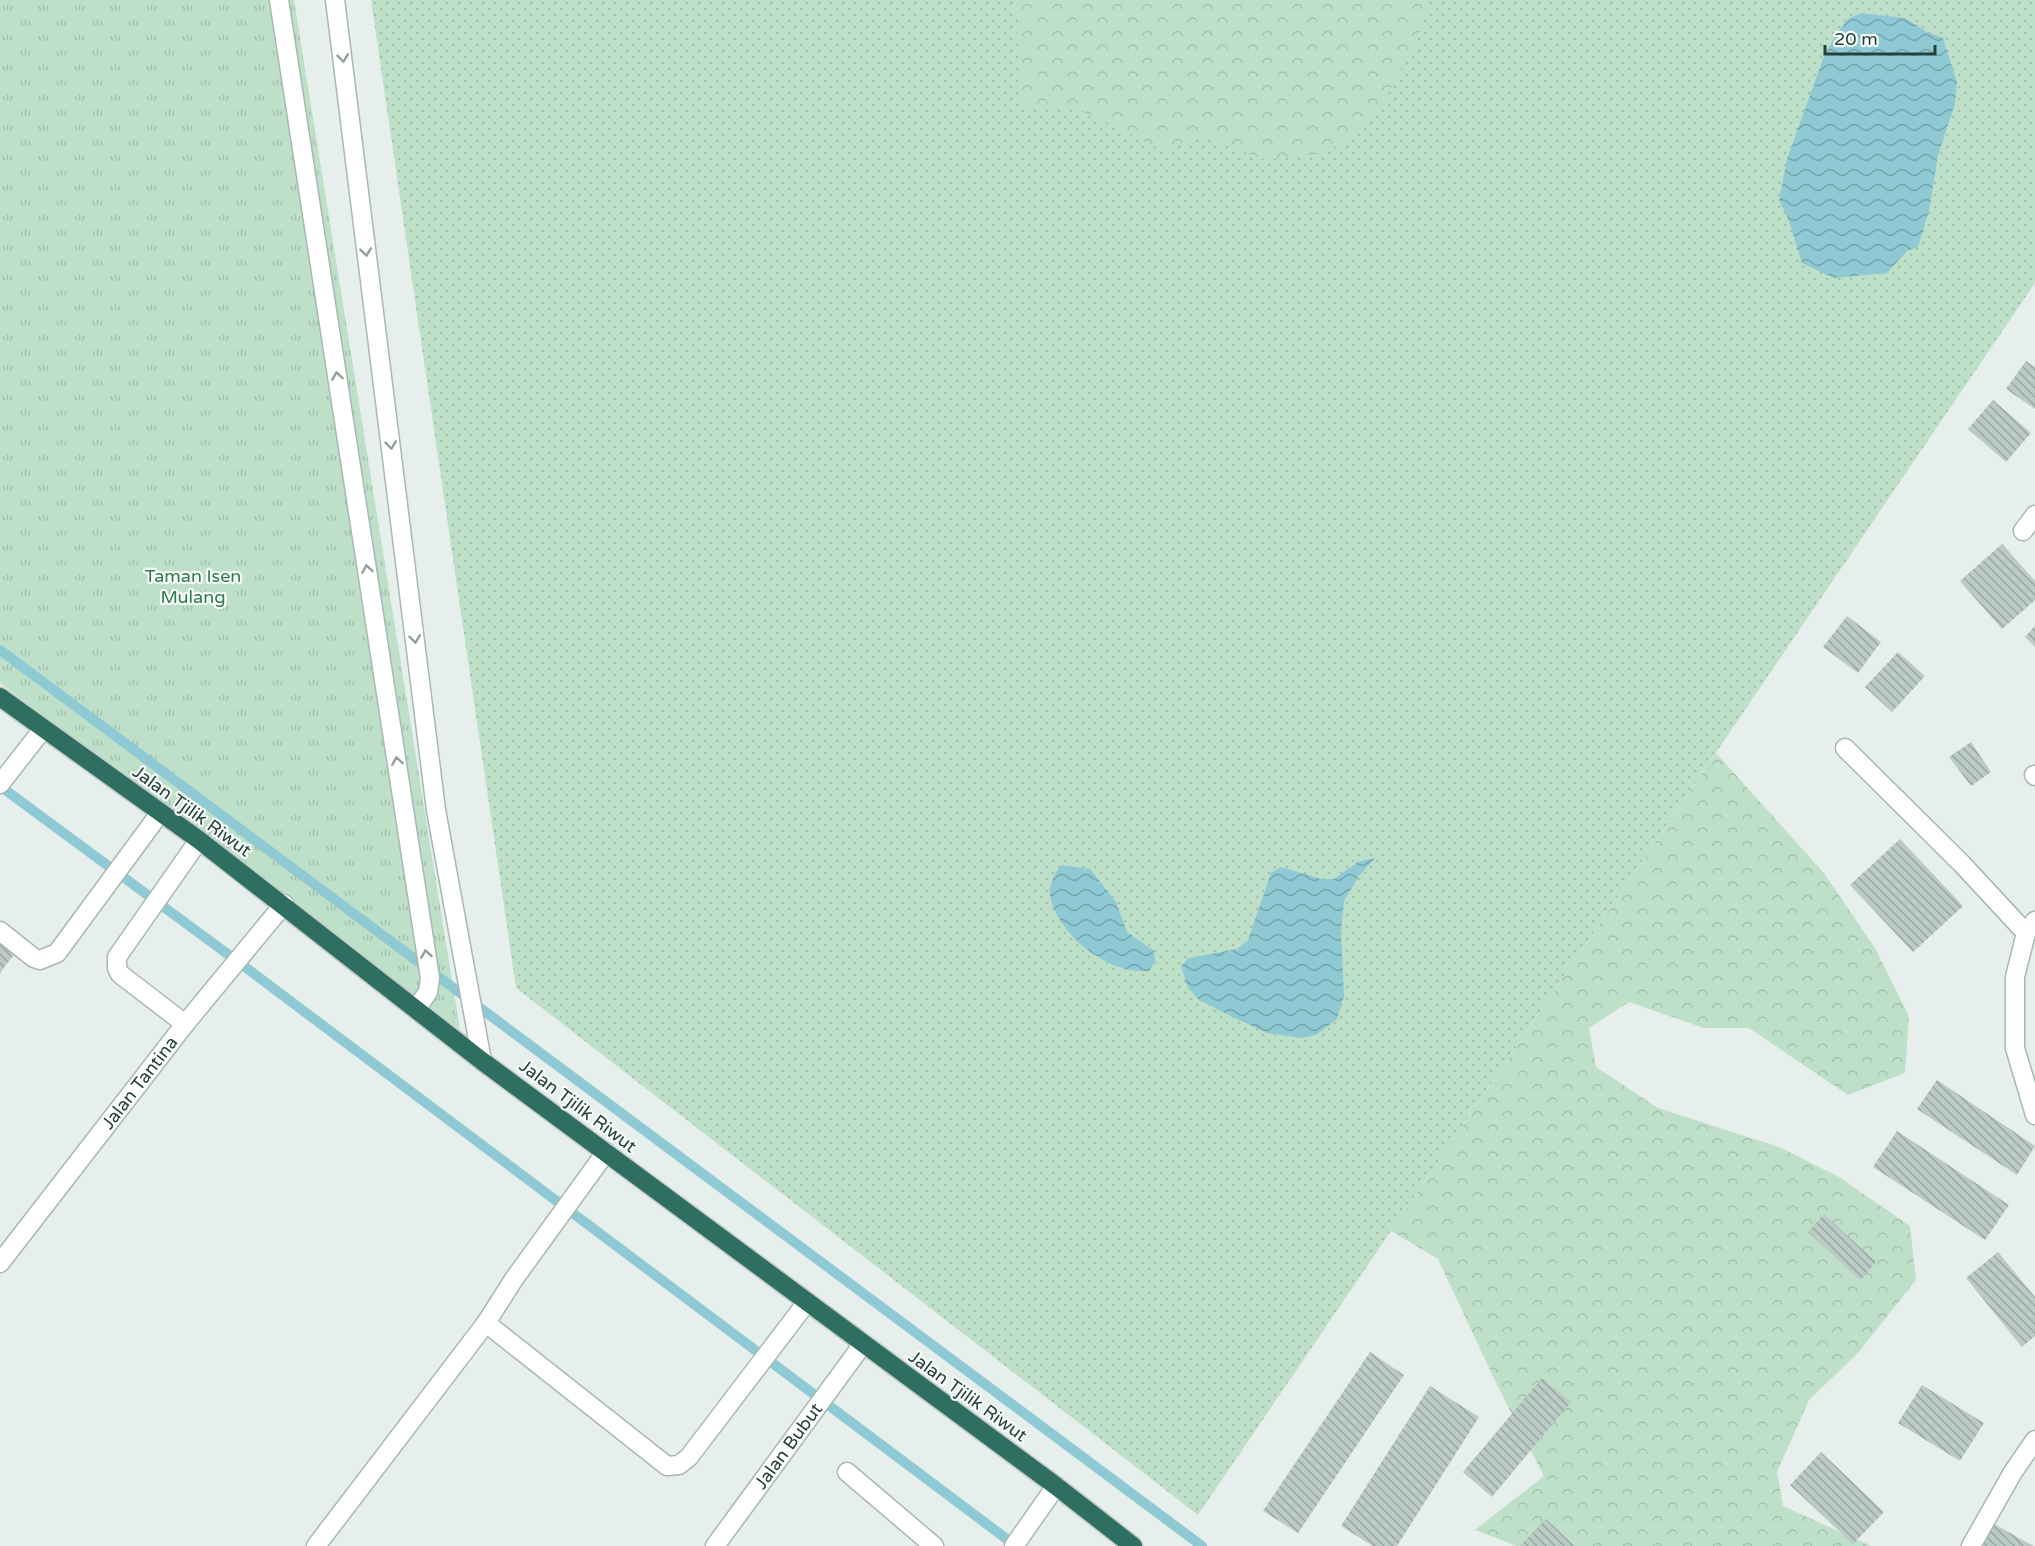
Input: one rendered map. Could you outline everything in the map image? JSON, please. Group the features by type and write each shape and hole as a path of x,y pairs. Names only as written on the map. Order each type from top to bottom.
{"highway":[{"name":"Jalan Tjilik Riwut","path":"0,698 199,840 482,1060 1056,1486 1133,1546"}],"street":[{"path":"279,0 430,978 428,992 416,1009"},
{"path":"336,0 436,810 482,1060"},
{"path":"2023,531 2035,515"},
{"path":"0,784 43,729"},
{"path":"1845,748 1962,864 2030,927 2015,977 2015,1048 2035,1115"},
{"path":"0,931 34,958 40,960 57,953 160,813"},
{"path":"185,1024 120,974 117,968 117,957 199,840"},
{"name":"Jalan Tantina","path":"0,1263 185,1024 284,904"},
{"path":"316,1546 486,1323 514,1279 606,1152"},
{"path":"486,1323 667,1466 673,1466 685,1462 807,1302"},
{"name":"Jalan Bubut","path":"715,1546 863,1344"},
{"path":"1971,1546 2013,1472 2035,1440"},
{"path":"847,1472 934,1546"},
{"path":"1014,1546 1056,1486"}],"green space":[{"name":"Taman Isen Mulang","path":"0,0 294,0 460,1030 0,683"},
{"path":"371,0 2035,0 2035,283 1198,1515 516,988"},
{"path":"1015,0 1429,0 1417,39 1376,116 1328,152 1266,160 1197,135 1166,152 1075,107 1021,107"},
{"path":"1716,753 1824,873 1875,948 1909,1016 1905,1073 1848,1095 1749,1028 1704,1028 1629,1002 1589,1028 1596,1067 1658,1108 1779,1147 1839,1177 1910,1226 1916,1280 1858,1353 1809,1400 1777,1472 1783,1506 1871,1546 1517,1546 1475,1530 1544,1476 1497,1385 1438,1259 1391,1231"}],"water":[{"path":"1861,13 1905,18 1927,32 1943,38 1957,82 1955,104 1938,155 1929,211 1918,247 1907,251 1887,273 1834,278 1802,263 1789,221 1779,200 1787,159 1823,59 1835,36 1848,19"},
{"path":"1375,858 1359,876 1344,901 1341,931 1344,996 1337,1019 1316,1035 1302,1038 1267,1033 1199,1000 1188,988 1181,966 1189,958 1237,949 1248,940 1271,873 1281,867 1321,879 1334,879 1358,862"},
{"path":"1061,865 1090,869 1116,902 1127,932 1154,951 1155,961 1149,971 1134,971 1102,959 1087,950 1074,938 1055,910 1050,895 1050,887"}],"building":[{"path":"2026,361 2035,367 2035,409 2006,389"},
{"path":"1993,400 2031,433 2006,462 1968,429"},
{"path":"2002,544 2035,581 2035,600 2002,629 1960,581"},
{"path":"1847,616 1881,642 1858,673 1823,647"},
{"path":"2035,626 2035,647 2025,637"},
{"path":"1898,652 1925,676 1892,712 1865,687"},
{"path":"1971,742 1991,772 1971,786 1949,757"},
{"path":"1900,839 1963,906 1913,952 1850,885"},
{"path":"0,940 16,952 0,973"},
{"path":"1937,1080 2035,1146 2017,1175 1917,1109"},
{"path":"1897,1131 2009,1205 1985,1240 1873,1167"},
{"path":"1824,1214 1876,1262 1860,1280 1808,1232"},
{"path":"1998,1252 2035,1297 2035,1336 2022,1347 1966,1278"},
{"path":"1370,1352 1404,1375 1298,1533 1263,1511"},
{"path":"1542,1378 1571,1402 1492,1497 1463,1472"},
{"path":"1922,1385 1984,1423 1960,1461 1898,1423"},
{"path":"1430,1386 1479,1417 1397,1546 1373,1546 1341,1526"},
{"path":"1821,1452 1884,1512 1853,1544 1790,1485"},
{"path":"1546,1519 1575,1546 1520,1546"},
{"path":"1989,1521 2033,1546 1974,1546"}],"waterway":[{"path":"0,650 1202,1546"},
{"path":"0,786 237,961 1016,1546"}]}
